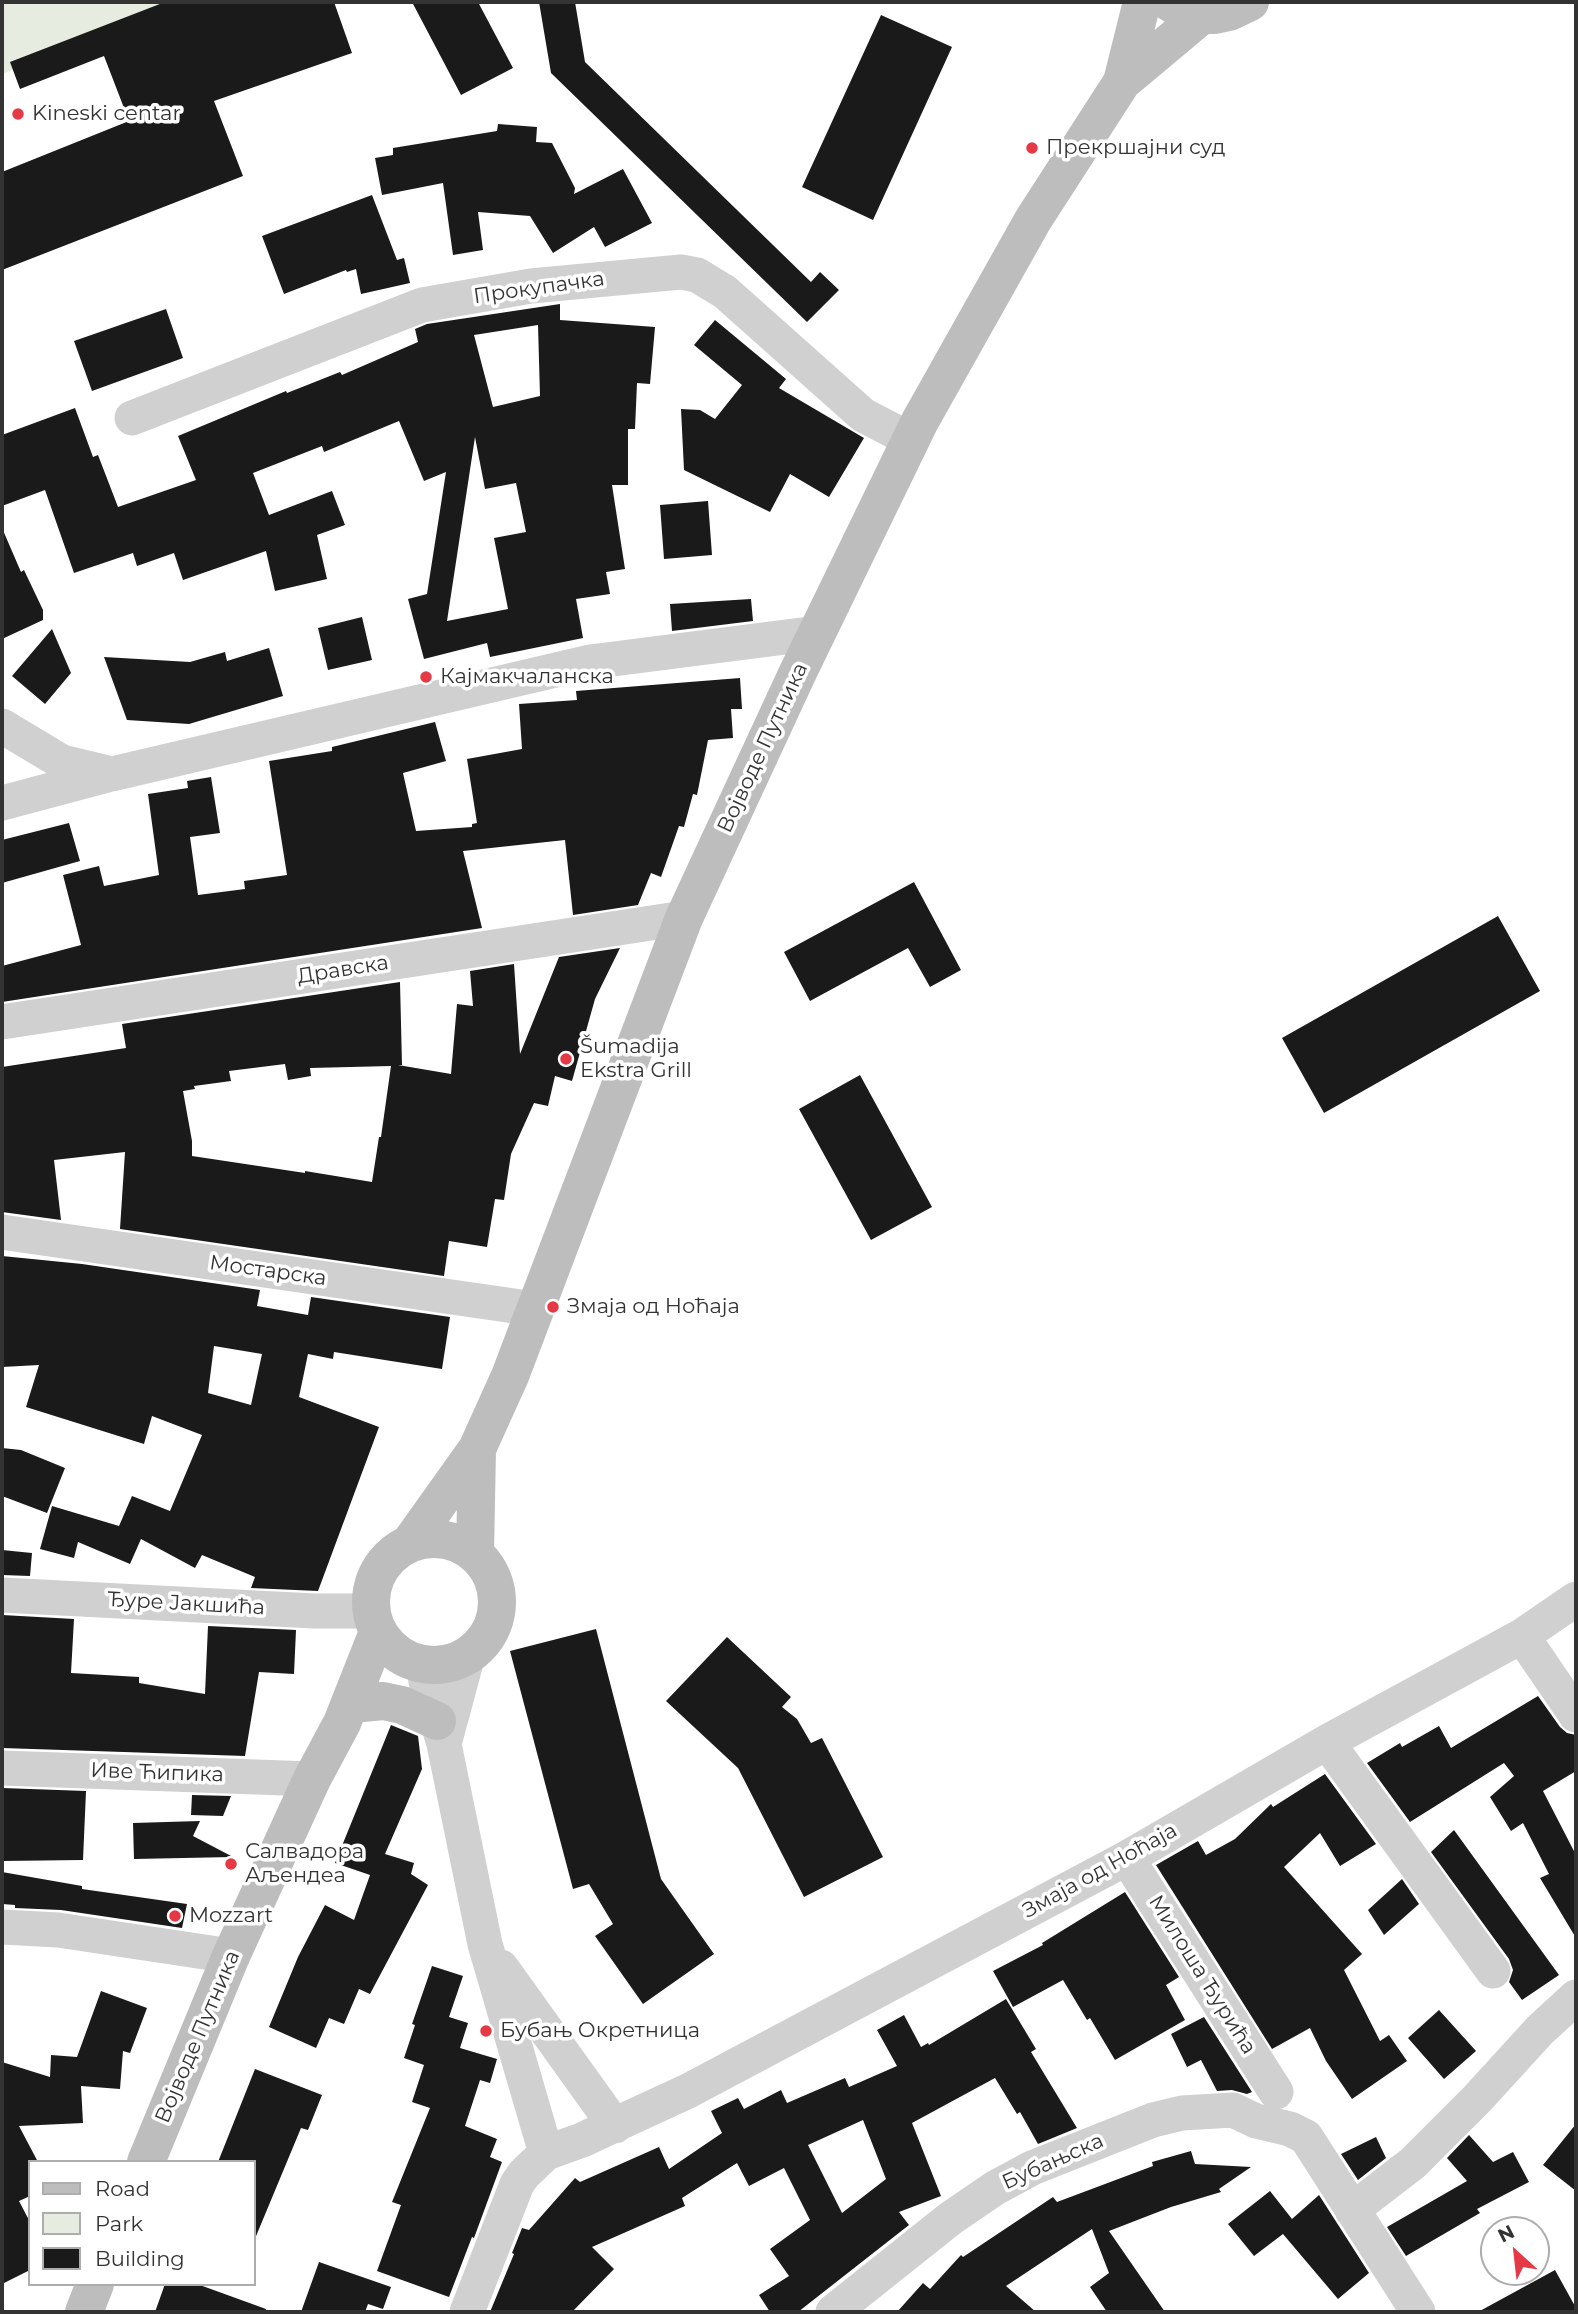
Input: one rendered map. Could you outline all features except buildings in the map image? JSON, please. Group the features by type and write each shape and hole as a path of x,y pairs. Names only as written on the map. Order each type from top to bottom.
{"street":[{"name":"Војводе Путника","path":"1122,82 1142,2"},
{"name":"Војводе Путника","path":"147,2160 230,1956 312,1779 352,1713 374,1621 371,1590 379,1570 392,1554 410,1543 477,1449 510,1376 684,918 817,632 911,440 1033,220 1122,82 1186,8 1229,12 1250,2"},
{"name":"Прокупачка","path":"132,418 422,305 531,286 681,272 696,275 725,292 863,415 911,440"},
{"path":"2,803 113,774 590,662 817,632"},
{"path":"2,726 62,762 113,774"},
{"name":"Дравска","path":"2,1022 684,918"},
{"name":"Мостарска","path":"2,1232 535,1308"},
{"name":"Војводе Путника","path":"475,1554 477,1449"},
{"path":"374,1621 385,1643 415,1662 442,1665 468,1655 483,1642 493,1625 497,1606 496,1586 488,1568 475,1554 455,1542 432,1539 410,1543"},
{"name":"Ђуре Јакшића","path":"2,1595 315,1611 374,1621"},
{"name":"Змаја од Ноћаја","path":"546,2153 615,2126 688,2091 1127,1858 1327,1742 1522,1636 1576,1600"},
{"path":"1522,1636 1576,1715"},
{"path":"440,1733 468,1655"},
{"name":"Војводе Путника","path":"352,1713 415,1662"},
{"path":"415,1662 426,1682 440,1733 485,1944 546,2153 524,2174 513,2192 467,2312"},
{"path":"352,1713 383,1701 402,1705 440,1733"},
{"path":"1327,1742 1493,1971"},
{"name":"Иве Ћипика","path":"2,1768 312,1779"},
{"name":"Милоша Ђурића","path":"1127,1858 1276,2092"},
{"path":"2,1927 58,1930 230,1956"},
{"path":"485,1944 615,2126"},
{"path":"1418,2312 1352,2210 1413,2163 1441,2137 1540,2030 1576,1997"},
{"name":"Бубањска","path":"833,2312 951,2218 995,2188 1071,2151 1153,2120 1181,2113 1233,2110 1256,2121 1290,2129 1306,2137 1352,2210"},
{"path":"84,2312 94,2286"}],"green space":[{"path":"2,2 189,2 2,74"}],"place":[{"name":"Kineski centar","path":"18,114"},
{"name":"Прекршајни суд","path":"1032,148"},
{"name":"Кајмакчаланска","path":"426,677"},
{"name":"Šumadija Ekstra Grill","path":"566,1059"},
{"name":"Змаја од Ноћаја","path":"553,1307"},
{"name":"Салвадора Аљендеа","path":"231,1864"},
{"name":"Mozzart","path":"175,1916"},
{"name":"Бубањ Окретница","path":"486,2031"}]}
